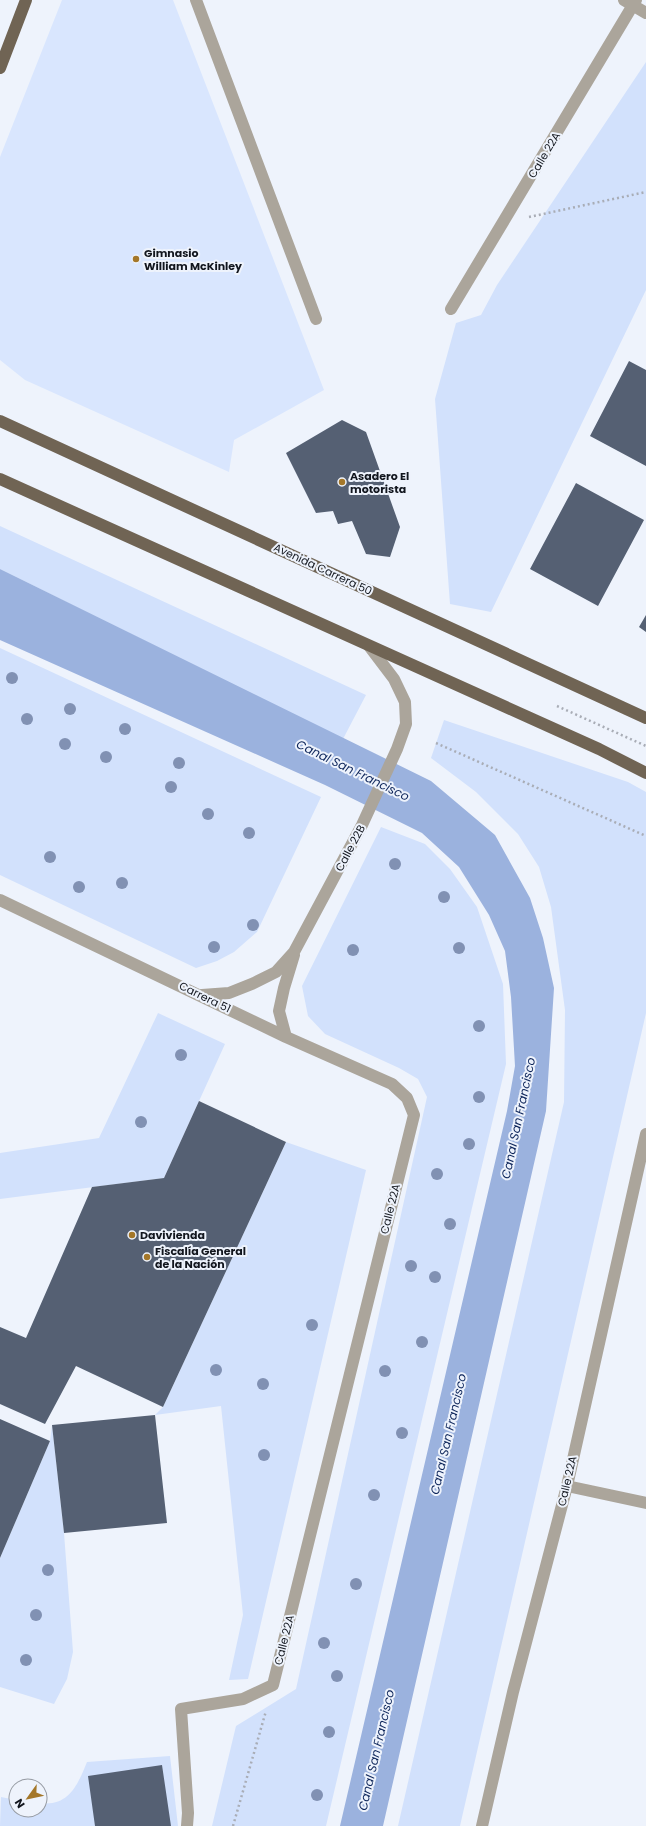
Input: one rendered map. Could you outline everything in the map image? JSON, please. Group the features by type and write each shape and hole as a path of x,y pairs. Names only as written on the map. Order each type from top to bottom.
{"main road":[{"path":"0,68 26,0"},
{"name":"Avenida Carrera 50","path":"1,421 646,718"},
{"path":"0,479 591,746 646,773"}],"street":[{"path":"196,0 316,319"},
{"path":"631,2 646,13"},
{"name":"Calle 22A","path":"451,309 504,222 631,2"},
{"name":"Calle 22B","path":"201,995 229,993 276,972 294,952 362,826 397,749 406,724 405,702 394,679 369,646"},
{"name":"Carrera 51","path":"0,900 286,1037 392,1084 407,1098"},
{"path":"286,1037 279,1011 294,952"},
{"name":"Calle 22A","path":"273,1685 414,1115 407,1098"},
{"name":"Calle 22A","path":"482,1826 513,1692 567,1486 646,1134"},
{"path":"567,1486 646,1503"},
{"path":"187,1826 188,1814 181,1709 243,1698 273,1685"}],"path":[{"path":"504,222 646,192"},
{"path":"436,743 646,836"},
{"path":"233,1826 273,1685"}],"shaded area":[{"name":"Gimnasio William McKinley","path":"62,0 173,0 324,390 234,440 229,472 25,380 0,360 0,157"},
{"path":"646,62 646,290 491,612 450,604 435,399 456,323 481,315 497,285"},
{"path":"0,526 366,695 343,739 0,569"},
{"path":"0,648 321,797 257,932 234,952 217,961 196,968 0,875"},
{"path":"444,720 628,782 646,792 646,1013 460,1826 398,1826 564,1102 565,1010 551,907 539,867 518,834 476,792 431,758"},
{"path":"381,827 425,844 450,869 477,907 503,984 506,1064 326,1826 212,1826 236,1726 296,1689 427,1097 418,1079 399,1068 325,1034 308,1016 302,986"},
{"path":"158,1013 225,1044 164,1178 0,1199 0,1153 99,1138"},
{"path":"286,1142 366,1170 248,1679 229,1680 243,1615 221,1406 155,1415 163,1407"},
{"path":"52,1425 64,1533 73,1652 67,1679 54,1704 0,1687 0,1558 50,1441"},
{"path":"170,1756 178,1826 0,1826 1,1797 8,1798 8,1818 48,1818 48,1803 65,1798 71,1792 76,1786 87,1762"}],"water":[{"name":"Canal San Francisco","path":"0,569 431,781 495,835 530,898 543,938 554,988 546,1111 383,1826 340,1826 507,1111 515,1066 511,997 505,951 489,915 459,867 422,833 325,785 0,640"}],"building":[{"path":"629,361 646,370 646,466 590,436"},
{"name":"Asadero El motorista","path":"342,420 366,432 400,527 390,557 366,554 352,521 338,524 333,511 316,513 286,453"},
{"path":"576,483 644,520 598,606 530,569"},
{"path":"646,615 646,632 639,627"},
{"name":"Fiscalía General de la Nación","path":"199,1101 286,1142 163,1407 76,1366 45,1424 0,1404 0,1327 26,1338 92,1187 164,1178"},
{"path":"155,1415 167,1523 64,1533 52,1425"},
{"path":"0,1419 50,1441 0,1558"},
{"path":"162,1765 171,1826 95,1826 88,1776"}],"place":[{"name":"Gimnasio William McKinley","path":"136,259"},
{"name":"Asadero El motorista","path":"342,482"},
{"name":"Davivienda","path":"132,1235"},
{"name":"Fiscalía General de la Nación","path":"147,1257"}]}
